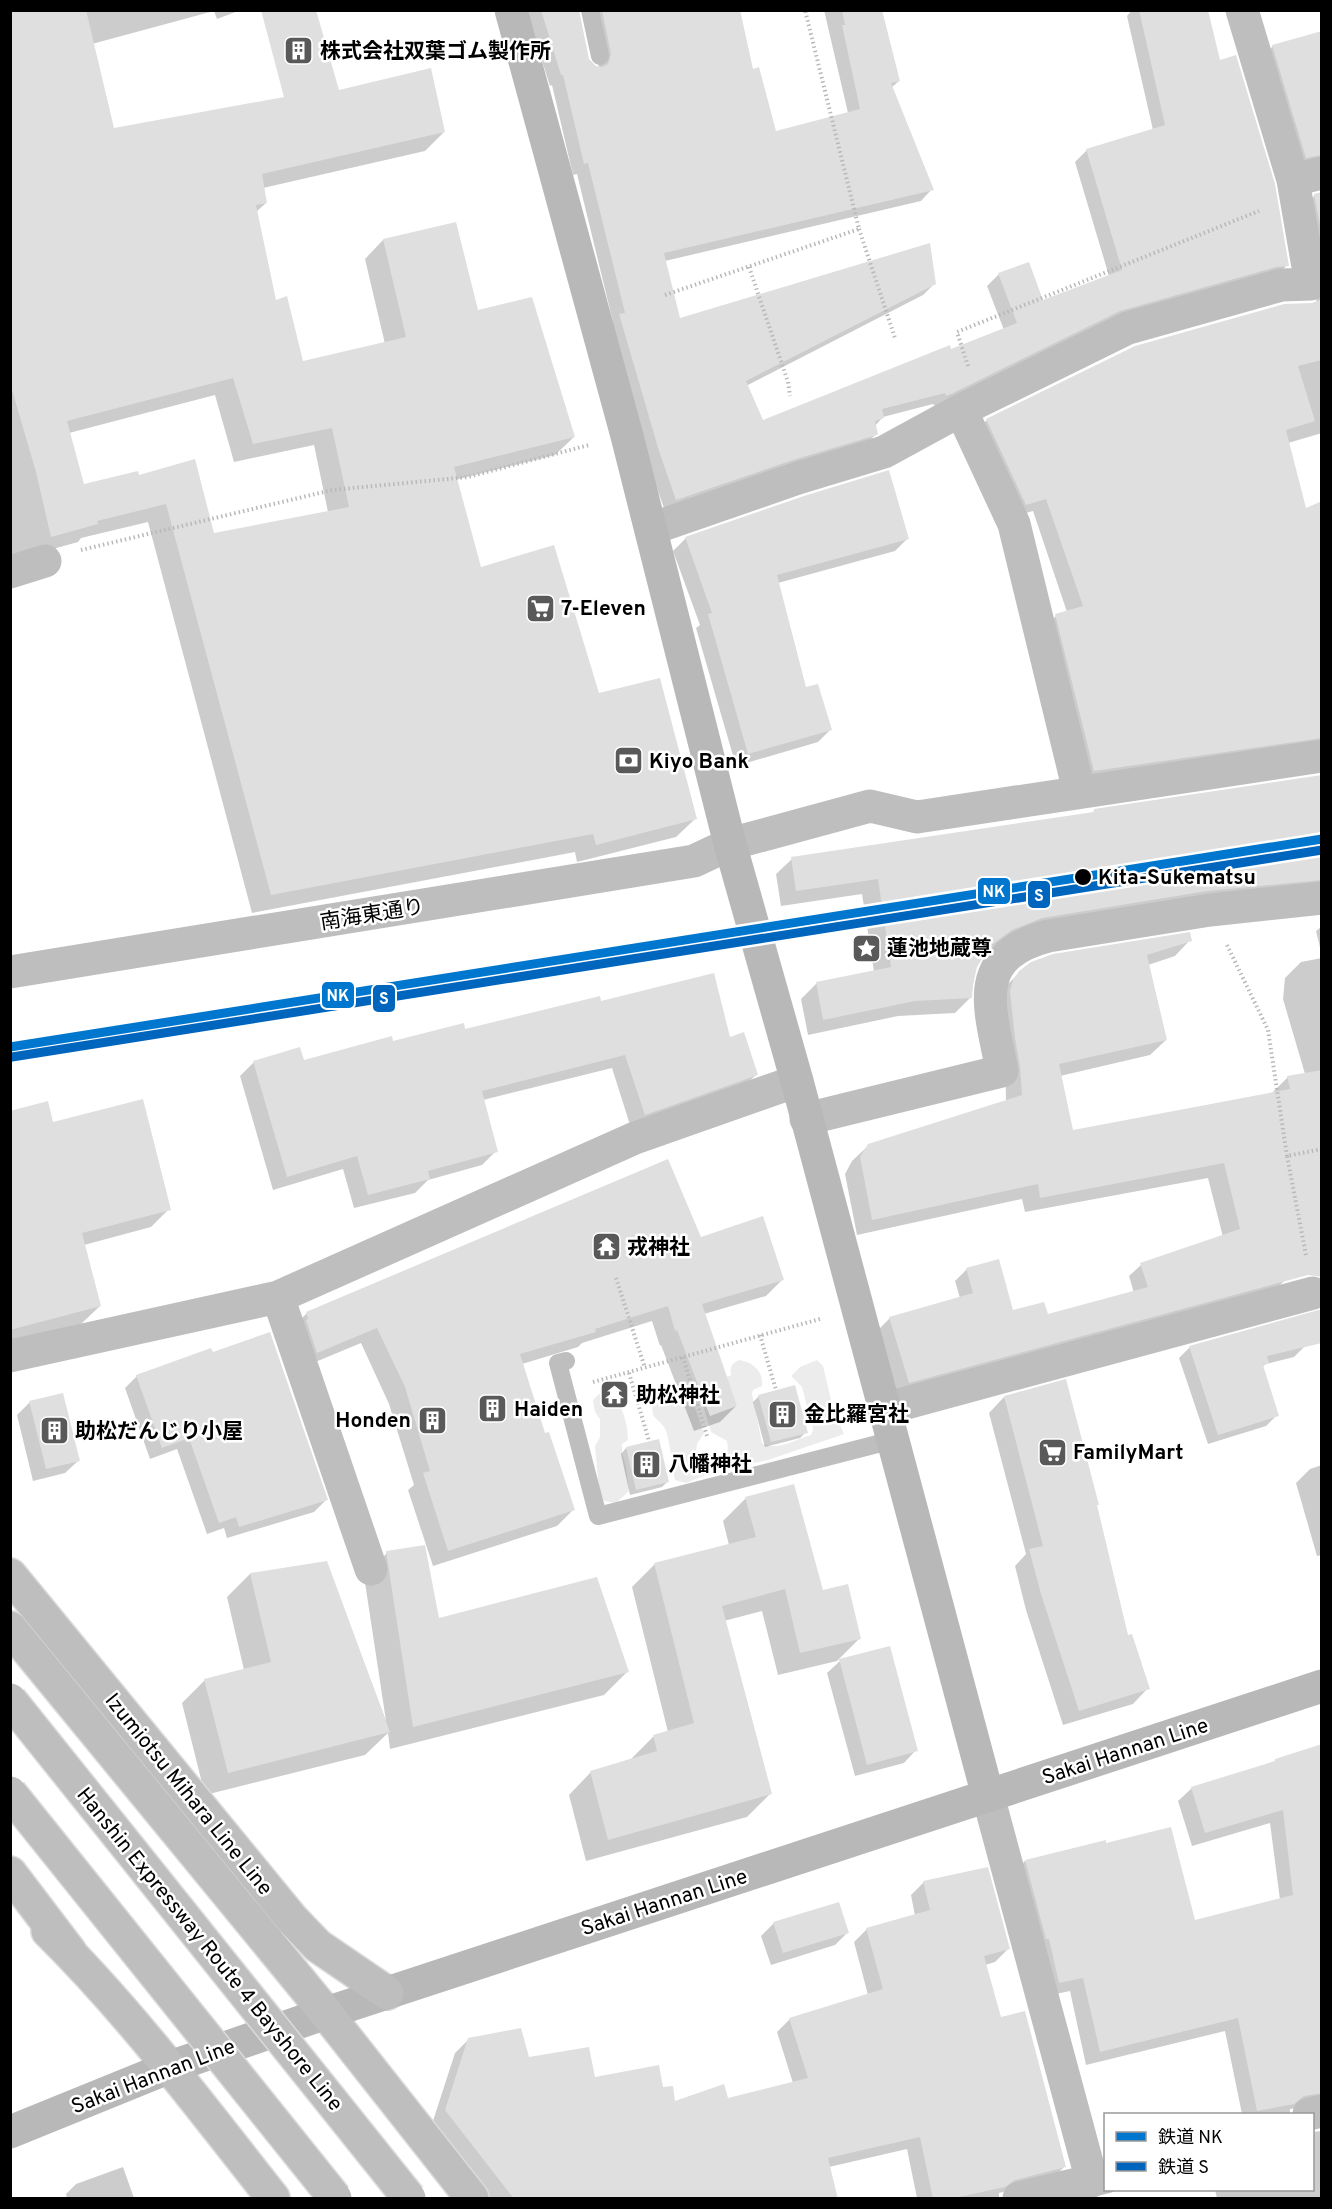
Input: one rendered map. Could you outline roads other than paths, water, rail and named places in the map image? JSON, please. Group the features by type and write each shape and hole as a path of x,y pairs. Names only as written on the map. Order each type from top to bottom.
{"main road":[{"path":"651,529 798,478 884,452 970,405 1128,328 1281,285 1311,284 1304,183 1242,10"},
{"path":"970,405 1014,524 1079,791"},
{"path":"10,572 45,561"},
{"name":"南海東通り","path":"10,972 694,861 730,844 870,806 917,817 1322,756"},
{"path":"806,1119 1002,1071 990,1008 990,984 994,972 1003,960 1026,942 1048,936 1210,910 1322,898"},
{"path":"10,1356 278,1296 634,1138 797,1081"},
{"path":"884,1409 1313,1293"},
{"path":"278,1296 371,1569"},
{"name":"Izumiotsu Mihara Line Line","path":"10,1575 296,1924 318,1946 387,1993"},
{"path":"10,1628 256,1926 472,2199"},
{"name":"Hanshin Expressway Route 4 Bayshore Line","path":"10,1700 409,2199"},
{"path":"10,1793 335,2199"},
{"path":"988,1796 1099,2179 1018,2199"},
{"path":"10,1873 69,1952"},
{"path":"10,1894 69,1952 170,2067 273,2199"}],"street":[{"path":"511,10 627,436 730,844 797,1081 988,1796"},
{"name":"Sakai Hannan Line","path":"10,2132 170,2067 326,2013 1322,1686"}],"lane":[{"path":"590,10 600,56"},
{"path":"566,1361 558,1363 598,1516 892,1440"}],"rail line":[{"name":"NK","path":"10,1047 1322,839"},
{"name":"S","path":"12,1057 1322,850"}],"place":[{"name":"株式会社双葉ゴム製作所","path":"299,51"},
{"name":"7-Eleven","path":"540,608"},
{"name":"Kiyo Bank","path":"628,761"},
{"name":"Kita-Sukematsu","path":"1083,877"},
{"name":"蓮池地蔵尊","path":"866,948"},
{"name":"戎神社","path":"606,1247"},
{"name":"助松神社","path":"615,1395"},
{"name":"Haiden","path":"493,1409"},
{"name":"金比羅宮社","path":"783,1414"},
{"name":"Honden","path":"432,1420"},
{"name":"助松だんじり小屋","path":"54,1431"},
{"name":"FamilyMart","path":"1052,1452"},
{"name":"八幡神社","path":"647,1464"}]}
